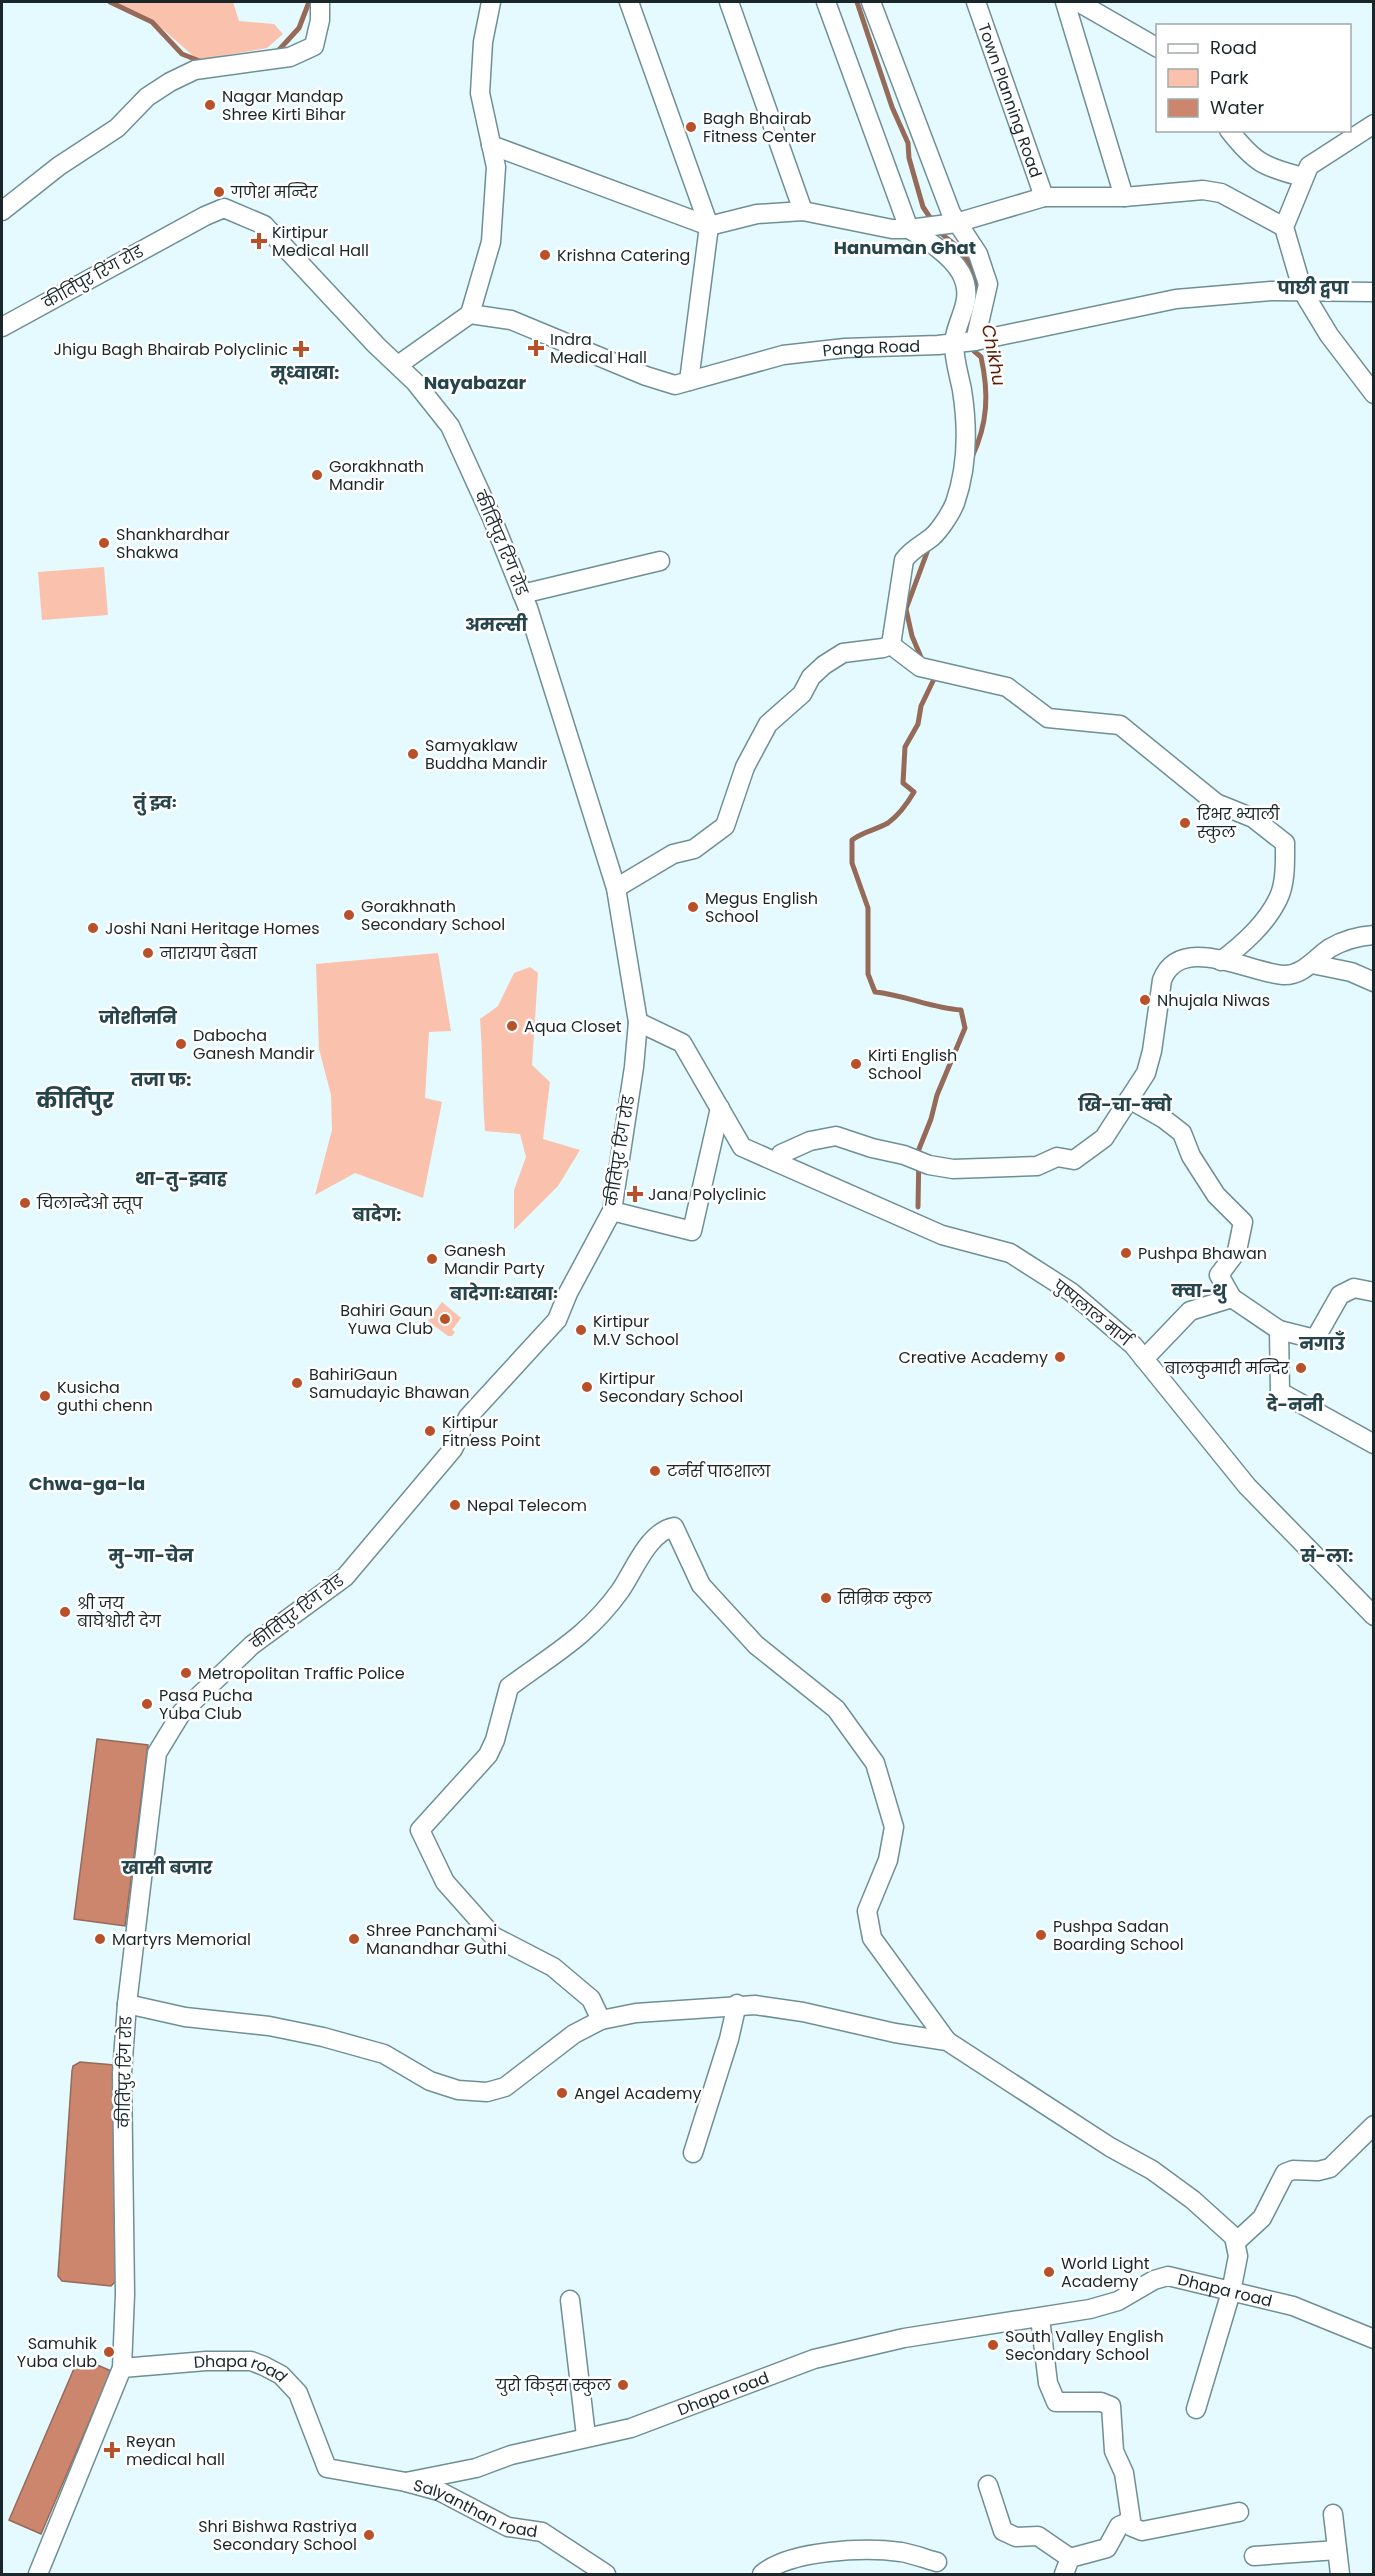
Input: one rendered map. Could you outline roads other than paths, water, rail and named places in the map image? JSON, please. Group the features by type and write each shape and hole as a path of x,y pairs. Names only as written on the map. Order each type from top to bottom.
{"street":[{"path":"2,211 59,166 117,128 147,97 170,82 195,70 290,57 314,46 320,20 320,2"},
{"path":"398,365 470,314 491,242 496,167 480,93 483,42 491,2"},
{"path":"629,2 709,226 689,381"},
{"path":"729,2 803,211"},
{"path":"826,2 917,228 960,272 965,285 966,308 962,342 966,447 961,482 954,505 934,536 912,550 904,560 891,645"},
{"path":"870,2 956,223 978,254 988,284 962,342"},
{"name":"Town Planning Road","path":"976,2 1044,197"},
{"path":"1065,2 1124,197"},
{"path":"1078,2 1156,47"},
{"path":"1374,124 1310,166 1303,177 1284,226 1303,292 1329,335 1374,394"},
{"path":"1230,132 1250,158 1280,171 1303,177"},
{"path":"491,145 709,226 757,214 803,211 892,229 917,228"},
{"name":"Town Planning Road","path":"917,228 956,223 1044,197 1124,197 1203,190 1221,193 1284,226"},
{"name":"कीर्तिपुर रिंग रोड","path":"2,327 205,216 225,208 264,225 398,365 450,426 522,594 616,888 638,1022 634,1067 612,1211 556,1320 468,1417 453,1449 345,1577 252,1645 182,1712 157,1753 127,2004 122,2073 125,2294 122,2368 38,2574"},
{"name":"Panga Road","path":"470,314 511,320 675,385 783,354 845,348 962,342 1176,299 1270,291 1374,292"},
{"path":"522,594 660,561"},
{"path":"616,888 673,854 694,849 724,826 745,767 768,724 802,694 812,677 824,666 843,653 884,648 891,645"},
{"path":"891,645 920,667 1007,687 1048,718 1120,725 1216,803 1250,817 1286,843 1284,871 1278,898 1247,941 1221,961"},
{"path":"777,1162 781,1154 810,1141 836,1136 904,1155 929,1165 953,1169 1037,1166 1057,1157 1074,1160 1104,1138 1146,1073 1152,1051 1156,1011 1166,971 1184,957 1199,956 1260,972 1286,975 1312,964 1341,942 1357,936 1374,935"},
{"path":"1312,964 1350,972 1374,982"},
{"name":"पुष्पलाल मार्ग","path":"638,1022 682,1043 742,1147 942,1235 1010,1253 1071,1292 1133,1345 1247,1486 1374,1616"},
{"path":"1129,1100 1164,1119 1182,1133 1191,1156 1216,1195 1242,1222 1237,1251 1219,1275 1232,1298 1279,1330 1315,1339 1340,1295 1354,1288 1374,1292"},
{"path":"612,1211 692,1231 720,1108"},
{"path":"1144,1359 1190,1311 1232,1298"},
{"path":"1279,1330 1280,1392 1374,1444"},
{"path":"601,2020 591,1999 553,1967 493,1935 445,1882 420,1830 488,1755 495,1740 509,1687 566,1647 597,1621 658,1534 674,1527 701,1584 756,1645 836,1709 875,1763 894,1827 888,1860 867,1911 872,1938 947,2041 1110,2147 1152,2170 1224,2226 1236,2242 1238,2256 1231,2292 1196,2409"},
{"path":"127,2004 185,2017 269,2026 323,2037 384,2054 430,2080 458,2090 487,2092 505,2087 574,2034 601,2020 636,2013 736,2004 803,2012 895,2033 947,2041"},
{"path":"693,2152 729,2039 736,2004"},
{"path":"1236,2242 1263,2218 1286,2173 1293,2170 1317,2171 1330,2168 1374,2126"},
{"name":"Dhapa road","path":"122,2368 206,2361 251,2361 264,2366 281,2375 298,2393 327,2468 406,2482 476,2468 511,2455 586,2436 631,2428 814,2359 904,2338 1040,2318 1118,2301 1154,2280 1168,2276 1293,2306 1374,2339"},
{"path":"570,2300 586,2436"},
{"path":"1040,2318 1048,2383 1056,2402 1108,2403 1111,2406 1114,2451 1124,2473 1130,2521 1137,2531 1239,2512"},
{"name":"Salyanthan road","path":"406,2482 439,2491 508,2526 542,2532 606,2574"},
{"path":"988,2485 1003,2531 1016,2537 1038,2536 1067,2566 1107,2548 1119,2526 1130,2521"},
{"path":"1333,2514 1340,2574"},
{"path":"1254,2556 1337,2550"},
{"path":"762,2574 770,2568 789,2561 832,2552 903,2552 937,2562"}],"water":[{"path":"97,1739 148,1745 125,1926 74,1919"},
{"path":"80,2062 114,2065 117,2280 111,2286 62,2281 58,2276 72,2071 73,2066"},
{"path":"79,2357 111,2371 41,2534 9,2520"}],"waterway":[{"name":"Chikhu","path":"110,2 152,22 182,54 202,62"},
{"name":"Chikhu","path":"277,52 299,28 309,2"},
{"name":"Chikhu","path":"857,2 892,107 908,143 909,158 923,207 933,222"},
{"name":"Chikhu","path":"938,230 956,246 970,265 975,287 975,303"},
{"name":"Chikhu","path":"972,457 986,408 981,357 974,351 973,344"},
{"name":"Chikhu","path":"923,662 912,636 906,609 929,547"},
{"path":"918,1207 919,1149 931,1119 937,1095 965,1028 961,1010 875,992 868,974 868,908 852,863 852,840 888,823 914,792 903,783 905,747 918,724 921,706 934,679 931,675"}],"place":[{"name":"Nagar Mandap Shree Kirti Bihar","path":"210,105"},
{"name":"Bagh Bhairab Fitness Center","path":"691,127"},
{"name":"गणेश मन्दिर","path":"219,192"},
{"name":"Kirtipur Medical Hall","path":"259,241"},
{"name":"Krishna Catering","path":"545,255"},
{"name":"Indra Medical Hall","path":"536,348"},
{"name":"Jhigu Bagh Bhairab Polyclinic","path":"301,349"},
{"name":"Gorakhnath Mandir","path":"317,475"},
{"name":"Shankhardhar Shakwa","path":"104,543"},
{"name":"Samyaklaw Buddha Mandir","path":"413,754"},
{"name":"रिभर भ्याली स्कुल","path":"1185,823"},
{"name":"Megus English School","path":"693,907"},
{"name":"Gorakhnath Secondary School","path":"349,915"},
{"name":"Joshi Nani Heritage Homes","path":"93,928"},
{"name":"नारायण देबता","path":"148,953"},
{"name":"Nhujala Niwas","path":"1145,1000"},
{"name":"Aqua Closet","path":"512,1026"},
{"name":"Dabocha Ganesh Mandir","path":"181,1044"},
{"name":"Kirti English School","path":"856,1064"},
{"name":"Jana Polyclinic","path":"635,1194"},
{"name":"चिलान्देओ स्तूप","path":"25,1203"},
{"name":"Pushpa Bhawan","path":"1126,1253"},
{"name":"Ganesh Mandir Party","path":"432,1259"},
{"name":"Bahiri Gaun Yuwa Club","path":"445,1319"},
{"name":"Kirtipur M.V School","path":"581,1330"},
{"name":"Creative Academy","path":"1060,1357"},
{"name":"बालकुमारी मन्दिर","path":"1301,1368"},
{"name":"BahiriGaun Samudayic Bhawan","path":"297,1383"},
{"name":"Kirtipur Secondary School","path":"587,1387"},
{"name":"Kusicha guthi chenn","path":"45,1396"},
{"name":"Kirtipur Fitness Point","path":"430,1431"},
{"name":"टर्नर्स पाठशाला","path":"655,1471"},
{"name":"Nepal Telecom","path":"455,1505"},
{"name":"सिम्रिक स्कुल","path":"826,1598"},
{"name":"श्री जय बाघेश्वोरी देग","path":"65,1612"},
{"name":"Metropolitan Traffic Police","path":"186,1673"},
{"name":"Pasa Pucha Yuba Club","path":"147,1704"},
{"name":"Pushpa Sadan Boarding School","path":"1041,1935"},
{"name":"Martyrs Memorial","path":"100,1939"},
{"name":"Shree Panchami Manandhar Guthi","path":"354,1939"},
{"name":"Angel Academy","path":"562,2093"},
{"name":"World Light Academy","path":"1049,2272"},
{"name":"South Valley English Secondary School","path":"993,2345"},
{"name":"Samuhik Yuba club","path":"109,2352"},
{"name":"युरो किड्स स्कुल","path":"623,2385"},
{"name":"Reyan medical hall","path":"112,2450"},
{"name":"Shri Bishwa Rastriya Secondary School","path":"369,2535"}],"district":[{"name":"Hanuman Ghat","path":"905,247"},
{"name":"पाछी द्वपा","path":"1313,287"},
{"name":"मूध्वाखा:","path":"305,372"},
{"name":"Nayabazar","path":"475,382"},
{"name":"अमल्सी","path":"496,624"},
{"name":"तुं झ्वः","path":"155,802"},
{"name":"जोशीननि","path":"138,1017"},
{"name":"तजा फ:","path":"161,1079"},
{"name":"कीर्तिपुर","path":"75,1100"},
{"name":"खि-चा-क्वो","path":"1125,1104"},
{"name":"था-तु-झ्वाह","path":"181,1178"},
{"name":"बादेग:","path":"377,1214"},
{"name":"क्वा-थु","path":"1199,1290"},
{"name":"बादेगाःध्वाखाः","path":"504,1293"},
{"name":"नगाउँ","path":"1322,1343"},
{"name":"दे-ननी","path":"1295,1404"},
{"name":"Chwa-ga-la","path":"87,1483"},
{"name":"मु-गा-चेन","path":"151,1555"},
{"name":"सं-ला:","path":"1327,1555"},
{"name":"खासी बजार","path":"167,1867"}]}
